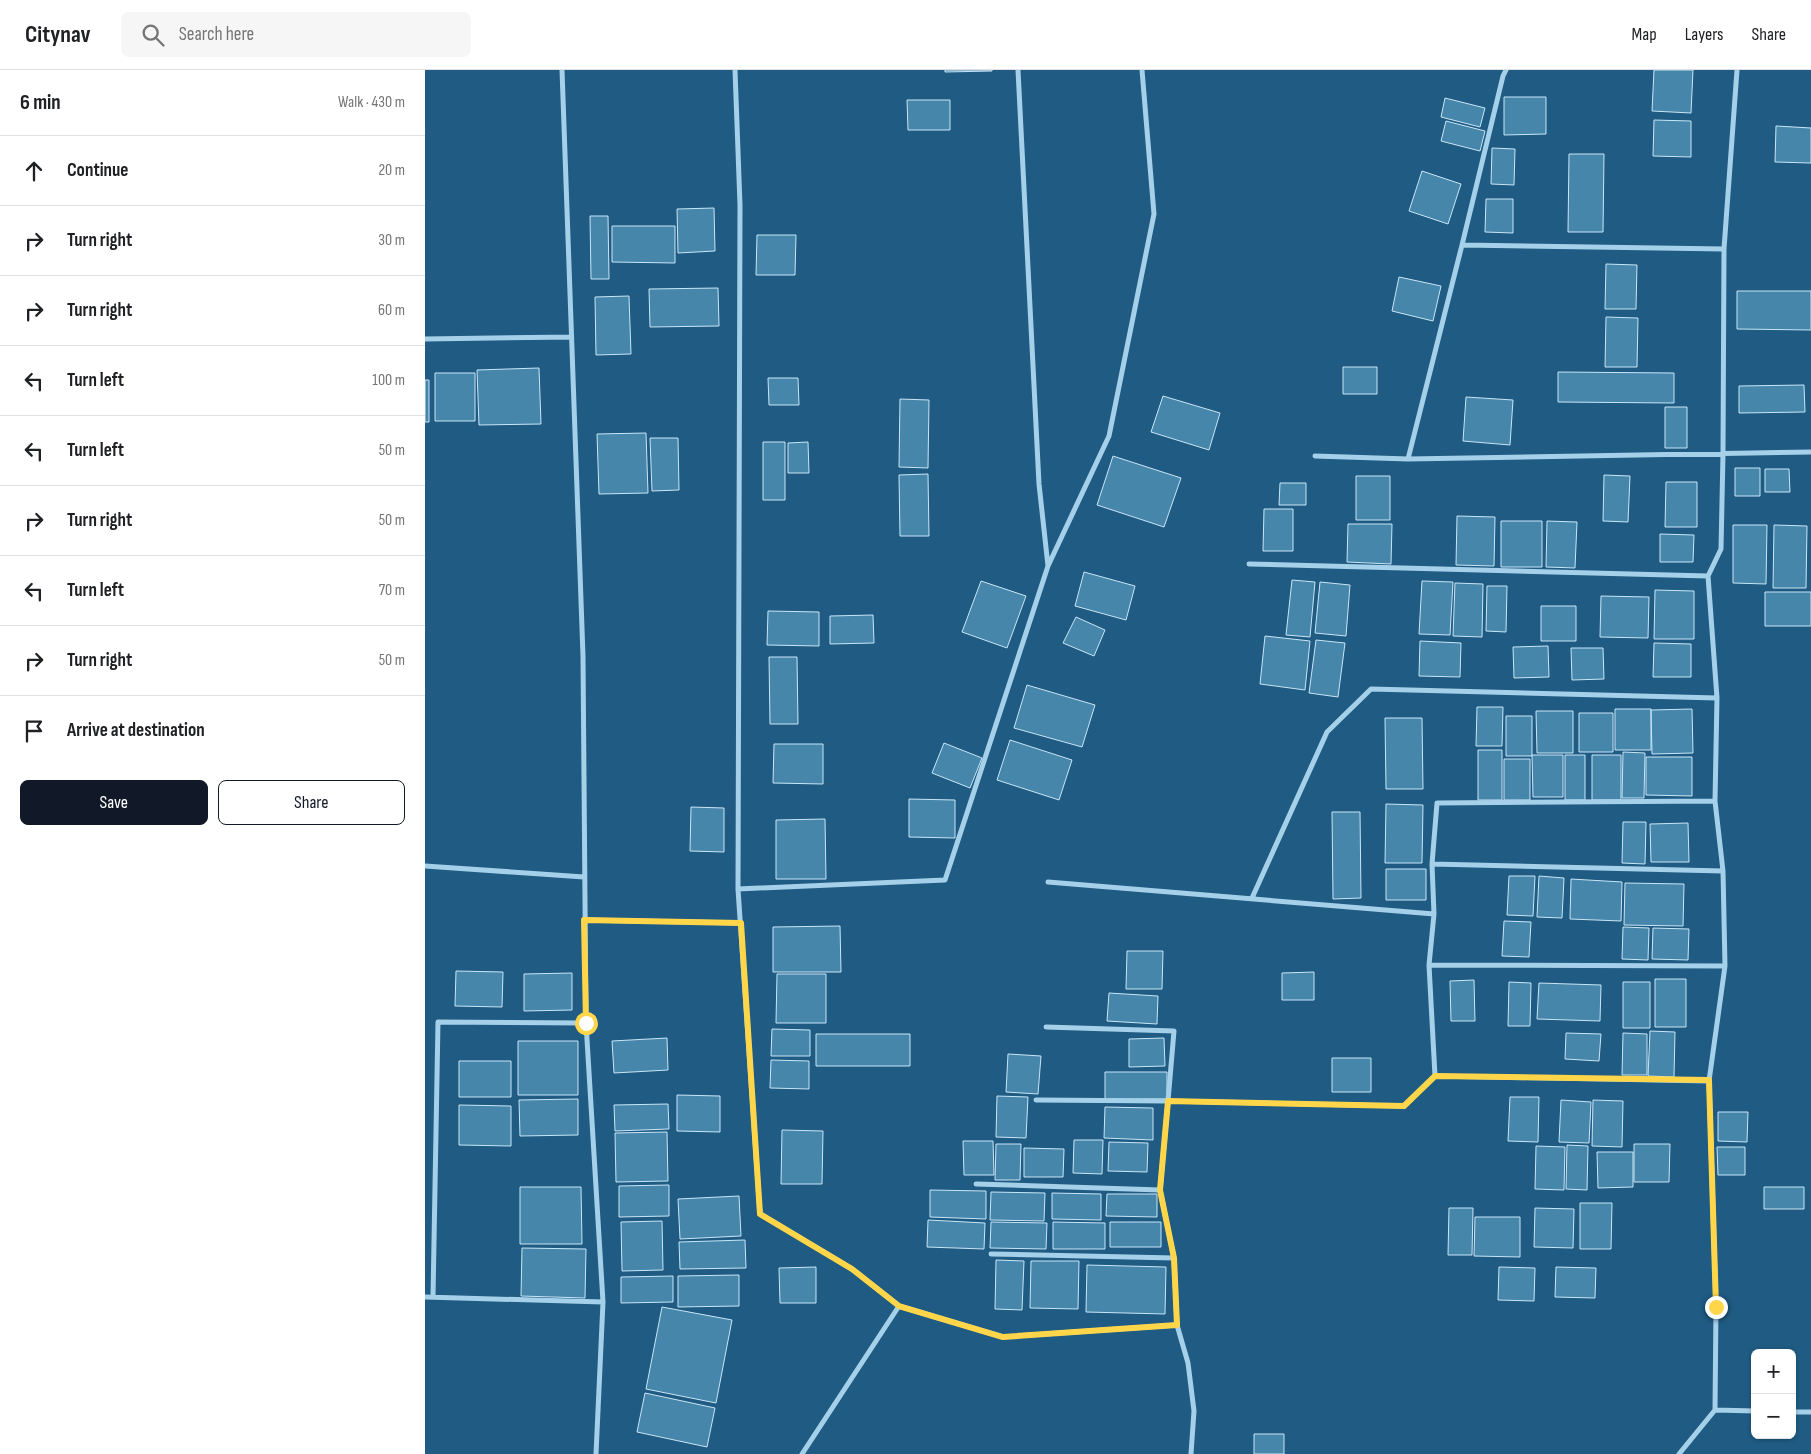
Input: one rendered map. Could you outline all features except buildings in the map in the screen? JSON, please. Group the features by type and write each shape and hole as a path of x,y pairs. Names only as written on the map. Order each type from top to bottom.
{"street":[{"path":"561,70 583,656 586,1023 603,1302 596,1454"},
{"path":"735,70 740,205 739,889 760,1214 852,1269 899,1306 1003,1337 1177,1325"},
{"path":"1018,70 1039,484 1048,566"},
{"path":"739,889 945,880 1048,566 1109,436 1154,214 1142,70"},
{"path":"1408,459 1506,70"},
{"path":"1679,1454 1715,1410 1716,1307 1709,1080 1725,966 1723,871 1715,801 1717,698 1708,576 1721,550 1724,249 1737,70"},
{"path":"1462,245 1724,249"},
{"path":"425,339 571,337"},
{"path":"1315,456 1408,459 1811,452"},
{"path":"1249,564 1708,576"},
{"path":"1252,898 1327,732 1371,690 1717,698"},
{"path":"1435,1076 1429,965 1434,914 1432,864 1437,803 1715,801"},
{"path":"1432,864 1723,871"},
{"path":"425,866 584,877"},
{"path":"1048,882 1434,914"},
{"path":"584,920 741,923"},
{"path":"1429,965 1725,966"},
{"path":"433,1297 438,1022 586,1023"},
{"path":"1046,1027 1174,1031 1160,1190 1174,1258 1177,1325 1188,1363 1194,1411 1191,1454"},
{"path":"1036,1100 1404,1106 1435,1076 1709,1080"},
{"path":"976,1184 1160,1190"},
{"path":"991,1254 1174,1258"},
{"path":"425,1297 603,1302"},
{"path":"801,1454 899,1306"},
{"path":"1715,1410 1751,1411"},
{"path":"1796,1412 1811,1412"}],"route":[{"path":"586,1023 584,920 741,923 760,1214 852,1269 899,1306 1003,1337 1177,1325 1174,1258 1160,1190 1168,1101 1404,1106 1435,1076 1709,1080 1716,1307"}]}
